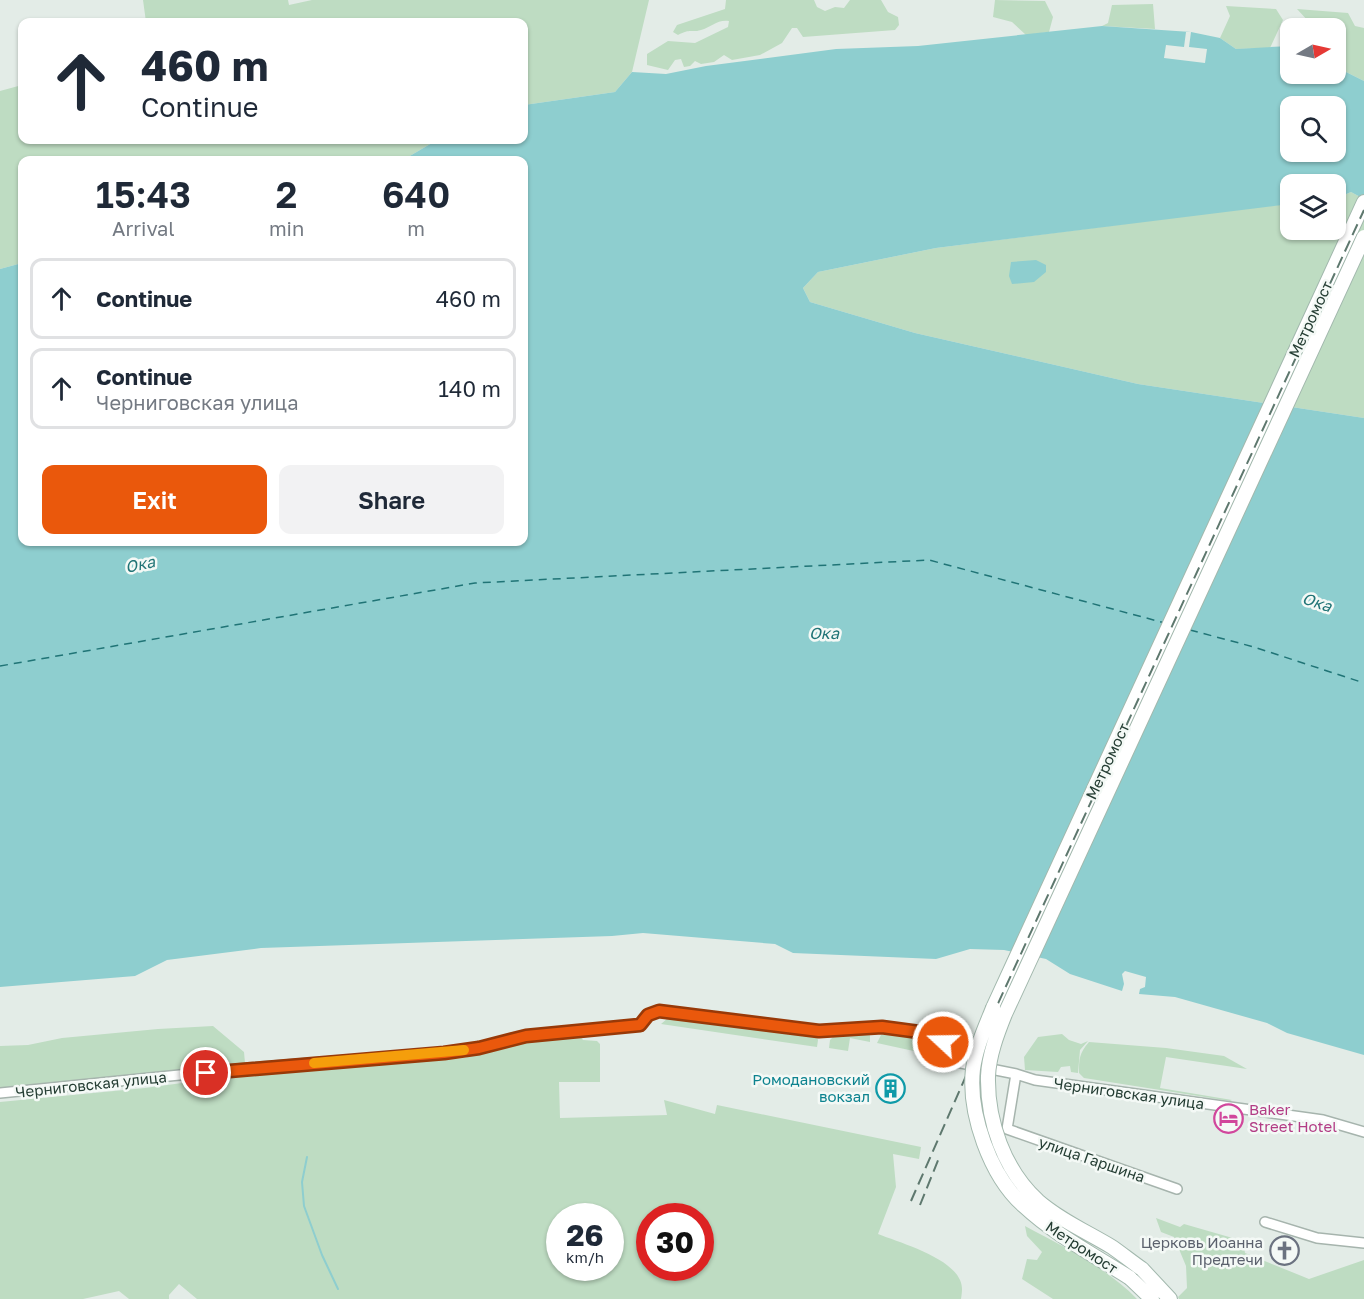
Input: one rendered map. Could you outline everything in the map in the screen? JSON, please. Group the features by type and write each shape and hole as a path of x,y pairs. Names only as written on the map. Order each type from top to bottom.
{"main road":[{"name":"Метромост","path":"1152,1299 1130,1278 1047,1226 1022,1205 1002,1181 980,1133 974,1102 973,1070 980,1040 993,1008 1364,202"},
{"name":"Метромост","path":"1170,1299 1142,1269 1114,1248 1059,1217 1037,1200 1017,1178 1006,1160 998,1139 990,1104 988,1075 993,1046 1010,1003 1364,237"}],"street":[{"name":"Черниговская улица","path":"0,1093 479,1048 526,1036 640,1025 648,1015 659,1011 819,1031 882,1027 934,1034 943,1042 956,1062 1035,1080 1323,1120 1364,1132"},
{"name":"улица Гаршина","path":"1016,1074 1007,1129 1176,1189"},
{"path":"1265,1222 1317,1238 1364,1243"}],"green space":[{"path":"143,0 288,0 289,5 312,0 649,0 632,72 615,92 528,104 528,18 145,18"},
{"path":"726,0 814,0 817,7 825,11 835,7 844,8 850,0 881,0 888,12 898,17 899,25 895,30 803,37 797,28 792,28 782,43 760,55 732,60 724,55 714,62 701,64 695,61 690,66 684,67 681,59 675,60 668,70 647,65 647,54 668,41 695,43 728,27 729,21 725,21 698,31 678,35 673,32 677,25 725,9"},
{"path":"995,0 1045,1 1053,17 1049,32 1026,35 1012,22 993,17"},
{"path":"1153,4 1155,29 1102,26 1108,23 1112,5"},
{"path":"1226,6 1276,9 1282,18 1270,48 1236,49 1220,38 1230,16"},
{"path":"1297,9 1348,13 1355,26 1364,28 1364,81 1346,72 1346,18 1305,18"},
{"path":"18,86 18,144 430,144 410,156 18,156 18,264 0,269 0,91"},
{"path":"1351,192 1364,199 1364,418 1138,384 915,333 810,302 803,288 818,272 936,248 1280,205 1280,240 1346,240 1346,194"},
{"path":"668,1018 812,1034 816,1035 818,1040 817,1047 661,1024"},
{"path":"213,1026 244,1052 245,1063 0,1091 0,1046 28,1045 62,1038"},
{"path":"865,1031 870,1035 870,1042 850,1038 848,1051 829,1048 830,1040 835,1035"},
{"path":"889,1031 929,1038 935,1042 941,1057 877,1043 881,1035"},
{"path":"1062,1034 1069,1040 1081,1044 1088,1041 1080,1050 1078,1073 1071,1072 1070,1066 1061,1067 1058,1072 1025,1070 1024,1057 1038,1037"},
{"path":"579,1035 583,1040 597,1041 600,1044 600,1082 559,1082 560,1118 667,1115 664,1100 715,1114 717,1105 921,1147 919,1159 893,1154 896,1187 878,1234 911,1246 946,1264 960,1280 961,1299 197,1299 179,1284 169,1295 169,1299 129,1299 119,1291 83,1299 0,1299 0,1102 145,1088 234,1076 464,1058 541,1036"},
{"path":"1089,1042 1166,1048 1224,1056 1247,1069 1166,1057 1160,1088 1232,1100 1230,1101 1084,1078 1079,1073 1080,1060 1081,1053"},
{"path":"1156,1218 1180,1227 1184,1224 1243,1241 1245,1253 1309,1279 1364,1260 1364,1299 1179,1299 1178,1297 1187,1288 1186,1266 1174,1237 1161,1232"},
{"path":"1025,1226 1098,1267 1137,1299 1053,1299 1022,1279 1027,1259 1037,1260 1042,1252 1027,1236"}],"water":[{"name":"Ока","path":"1102,26 1191,32 1220,38 1236,49 1280,47 1280,84 1346,84 1346,72 1364,81 1364,199 1351,192 1346,194 1346,174 1280,174 1280,205 936,248 818,272 803,288 810,302 915,333 1138,384 1364,418 1364,1055 1287,1033 1267,1023 1175,997 1139,994 1140,989 1145,987 1146,977 1125,971 1122,974 1124,984 1122,991 1070,974 1046,959 1004,950 970,949 936,959 793,953 775,944 643,933 261,948 167,960 135,976 0,987 0,269 18,264 18,546 528,546 528,156 410,156 430,144 528,144 528,104 615,92 632,72 666,74 706,66 836,49 918,46"},
{"path":"1036,260 1046,265 1046,272 1034,282 1012,284 1009,276 1011,262"}],"pier":[{"path":"1186,32 1191,32 1189,47 1207,49 1205,63 1164,58 1166,45 1184,47"}],"waterway":[{"path":"307,1157 302,1182 304,1206 322,1255 338,1289"}],"ferry route":[{"path":"0,666 475,583 929,560 1165,623"},
{"path":"1190,630 1254,647 1364,683"}],"railway":[{"path":"911,1201 995,1010 1364,210"},
{"path":"1187,615 1364,235"},
{"path":"920,1205 939,1158"}],"slow traffic":[{"path":"314,1063 464,1050"}],"place":[{"name":"Ромодановский вокзал","path":"891,1088"},
{"name":"Baker Street Hotel","path":"1228,1118"},
{"name":"Церковь Иоанна Предтечи","path":"1284,1251"}],"route":[{"path":"206,1073 444,1053 479,1048 526,1036 640,1025 648,1015 659,1011 819,1031 882,1027 934,1034 943,1042"}]}
